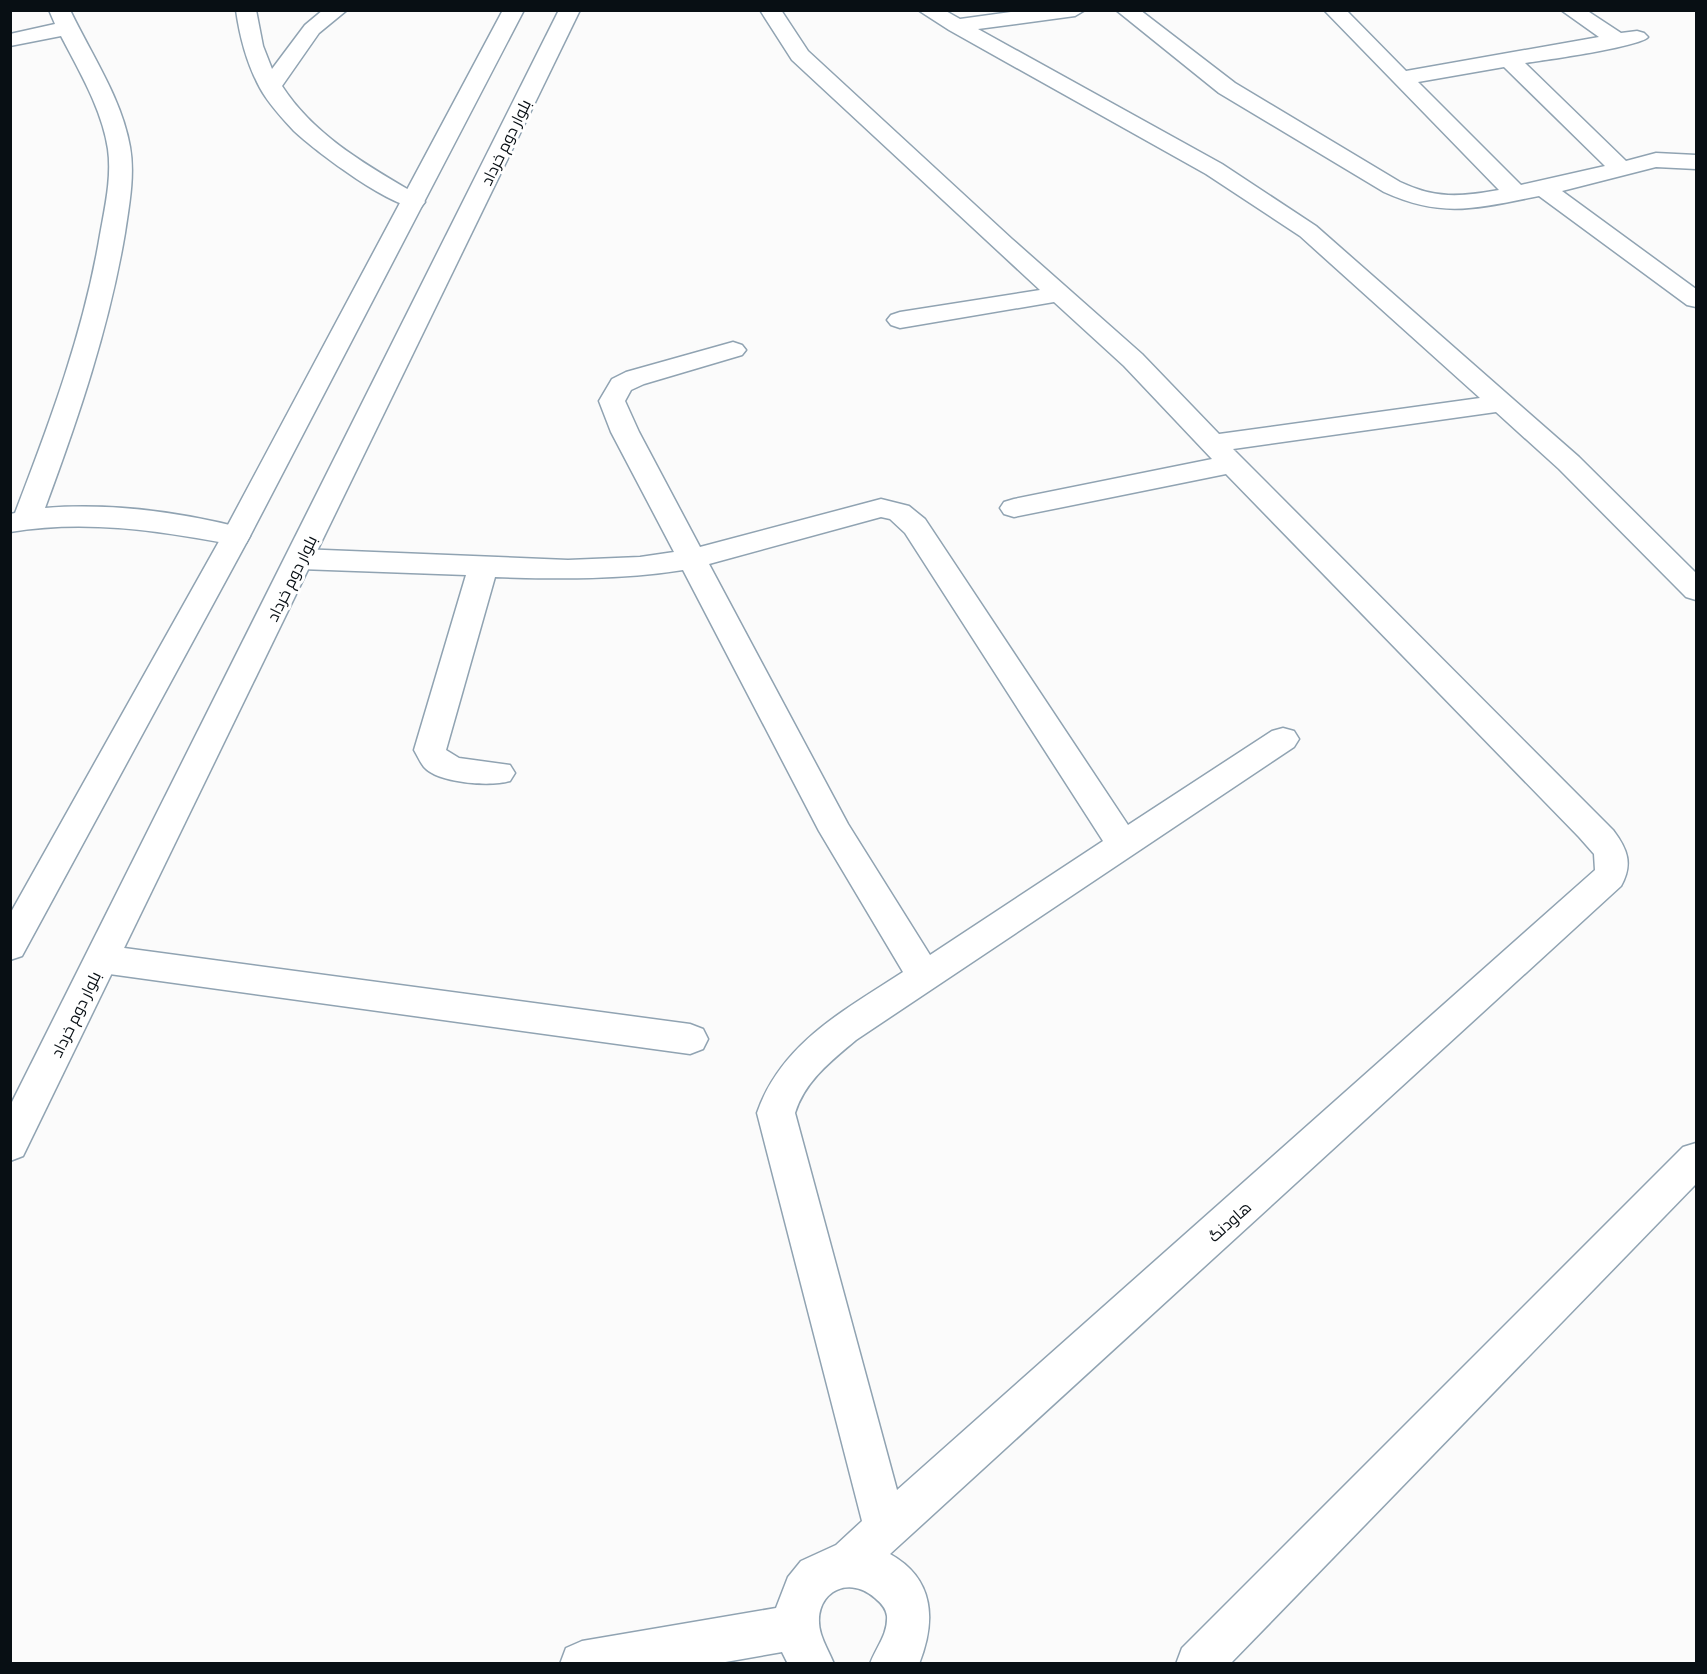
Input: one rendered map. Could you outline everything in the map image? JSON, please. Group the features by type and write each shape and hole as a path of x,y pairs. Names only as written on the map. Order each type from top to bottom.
{"street":[{"path":"246,10 248,34 260,73 284,109 342,160 413,202"},
{"path":"270,87 312,29 337,10"},
{"path":"10,946 236,536 514,10"},
{"name":"بلوار دوم خرداد","path":"10,1145 570,10"},
{"path":"770,10 800,55 1133,360 1232,464"},
{"path":"928,10 1214,169 1308,231 1569,463 1696,590"},
{"path":"956,26 1075,10"},
{"path":"1126,10 1227,88 1392,187 1416,198 1442,203 1472,202 1542,188 1656,160 1696,162"},
{"path":"1335,10 1515,193"},
{"path":"1403,78 1629,39 1571,10"},
{"path":"10,40 63,19 91,73 118,140 120,184 107,277 69,409 19,521"},
{"path":"1509,60 1620,168"},
{"path":"1542,188 1696,300"},
{"path":"900,320 1059,294"},
{"path":"733,350 634,378 621,385 612,401 625,432 835,831 925,977"},
{"path":"1213,443 1503,403"},
{"path":"1014,508 1232,464"},
{"name":"هاودنگ","path":"847,1564 1609,877 1614,868 1614,860 1606,844 1232,464"},
{"path":"300,558 483,566 604,569 640,567 692,559 881,508 899,512 915,526 1123,845"},
{"path":"19,521 55,516 116,515 236,536"},
{"path":"483,566 430,750 433,760 442,766 499,772"},
{"path":"886,1528 776,1113 781,1092 798,1068 843,1030 1283,738"},
{"path":"102,960 690,1039"},
{"path":"1198,1664 1696,1159"},
{"path":"582,1664 804,1645 797,1604 809,1584 825,1570 847,1564 868,1566 888,1576 902,1594 909,1616 907,1639 892,1664"}]}
